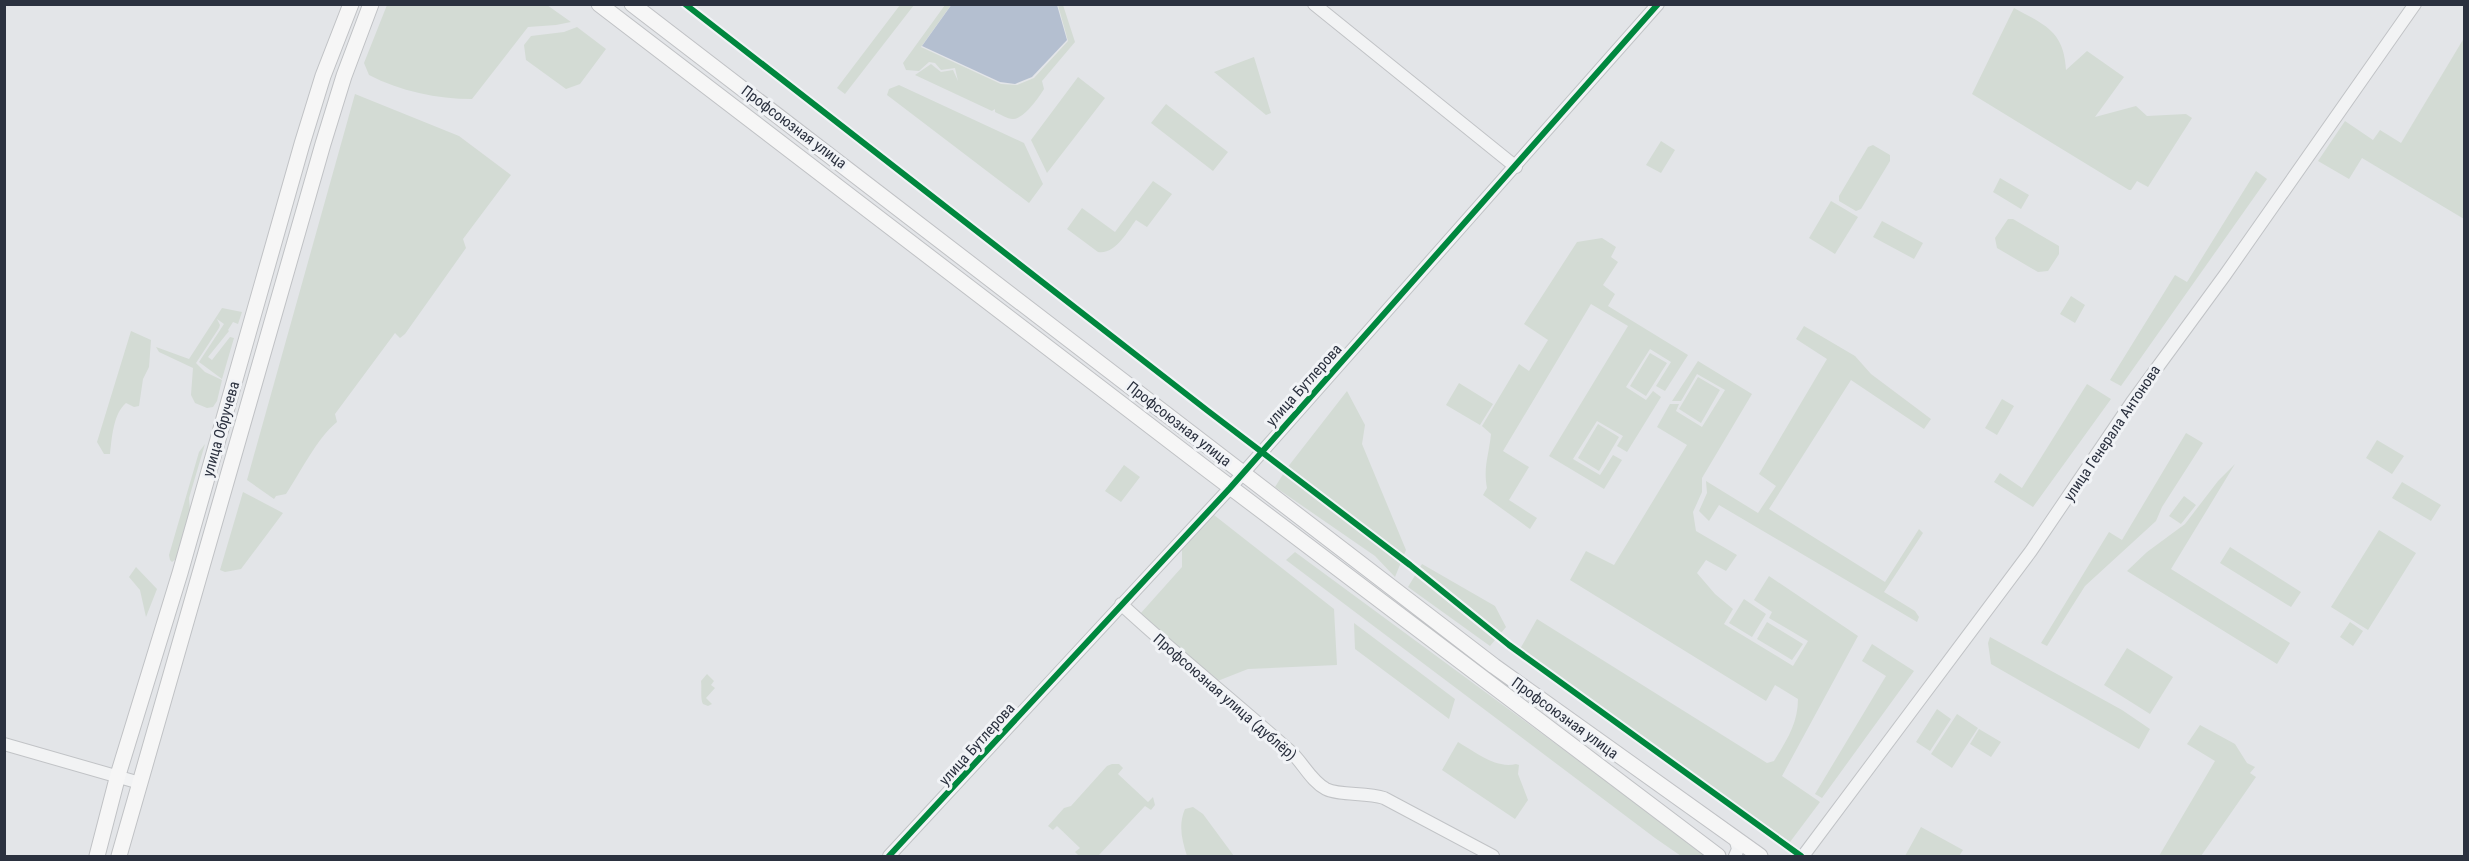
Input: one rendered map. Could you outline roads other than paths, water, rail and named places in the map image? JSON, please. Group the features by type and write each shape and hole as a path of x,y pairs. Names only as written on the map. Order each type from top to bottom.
{"main road":[{"name":"улица Обручева","path":"97,856 118,776 180,573 302,144 323,76 351,4"},
{"name":"улица Обручева","path":"119,856 323,144 344,76 371,4"},
{"name":"Профсоюзная улица","path":"599,4 1230,488 1718,856"},
{"name":"Профсоюзная улица","path":"632,4 1500,670 1760,856"}],"street":[{"path":"1314,4 1516,167"},
{"name":"улица Бутлерова","path":"889,856 1230,488 1658,4"},
{"name":"улица Генерала Антонова","path":"1803,856 2031,551 2143,387 2225,275 2415,4"},
{"path":"180,573 181,580 187,585 200,579"},
{"name":"Профсоюзная улица (дублёр)","path":"1121,604 1293,754 1323,787 1330,791 1371,794 1384,798 1493,856"},
{"path":"4,744 140,783"},
{"path":"1734,838 1738,849 1735,856"}],"water":[{"path":"952,4 1057,5 1067,40 1032,77 1015,84 1000,82 922,46"}]}
